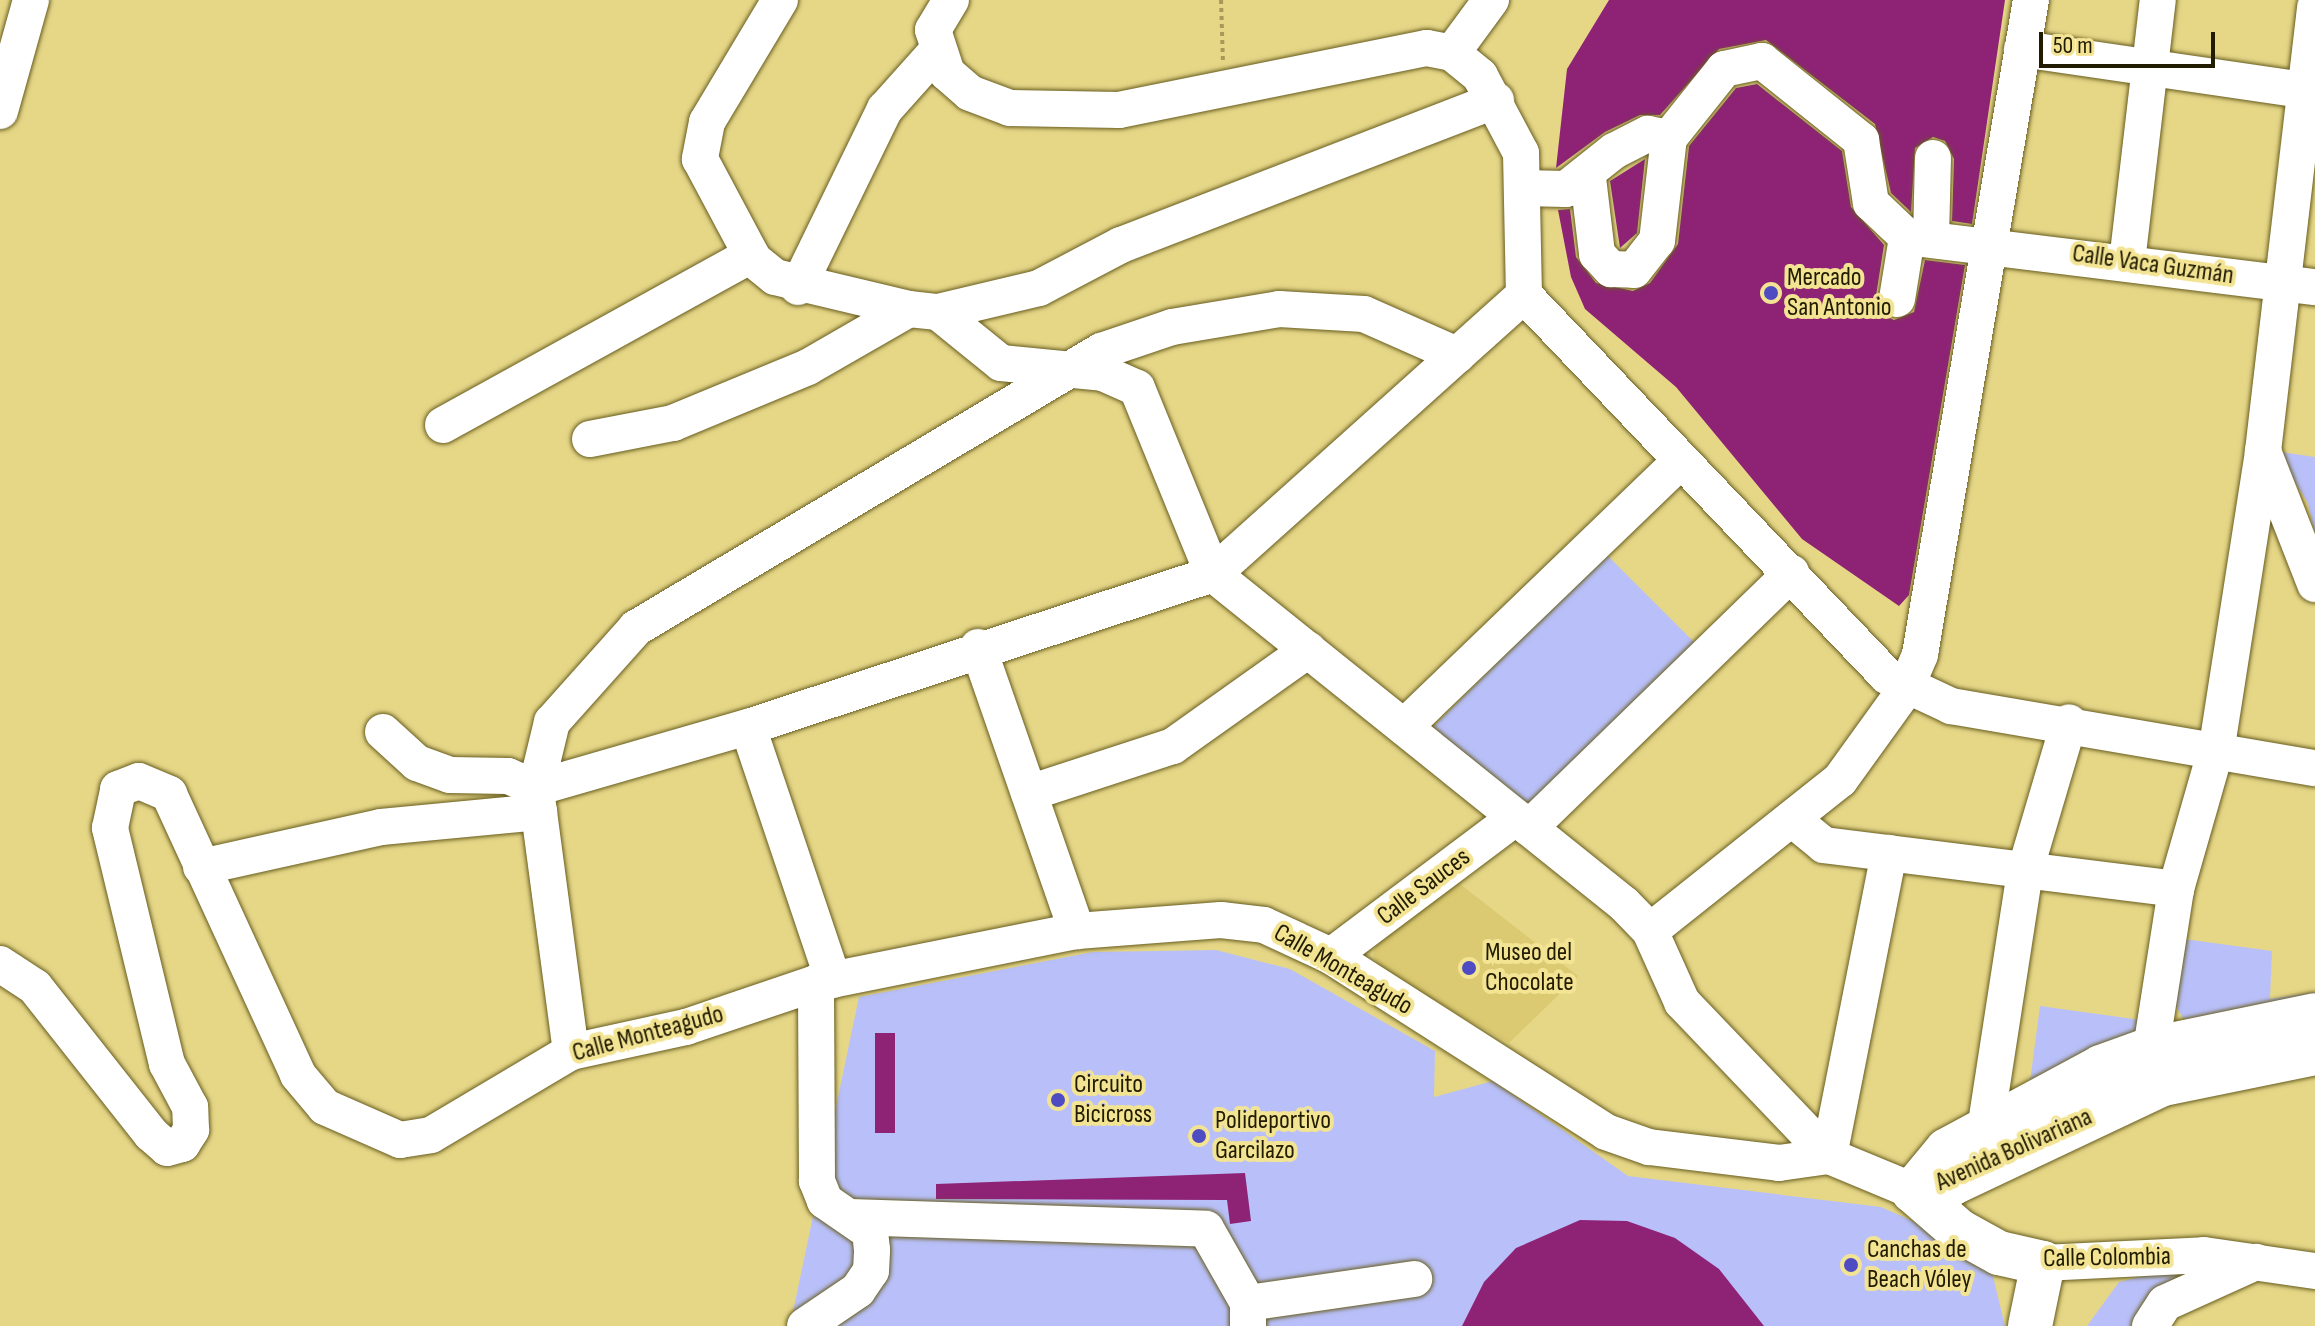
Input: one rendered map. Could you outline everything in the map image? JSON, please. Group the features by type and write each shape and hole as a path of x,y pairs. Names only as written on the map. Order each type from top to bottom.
{"main road":[{"name":"Avenida Bolivariana","path":"2157,1066 2315,1015"},
{"name":"Avenida Bolivariana","path":"1913,1191 1947,1150 1995,1143 2101,1067 2157,1066 2315,1053"},
{"name":"Calle Colombia","path":"1913,1191 1959,1231 1999,1253 2043,1263"},
{"path":"2030,1326 2043,1263"}],"street":[{"path":"0,111 31,0"},
{"path":"780,0 699,138 700,159 751,255 798,287 924,310 1001,363 1103,373 1137,388 1213,574 1523,822 1650,931 1682,1002 1829,1156"},
{"path":"951,0 933,30 936,52 970,93 1010,108 1119,110 1427,48 1452,53 1496,100 1521,153 1524,295 1679,462 1905,690 1951,706 2217,746 2315,768"},
{"path":"1452,53 1491,0"},
{"path":"1650,931 1840,780 1905,690 1933,611 2031,0"},
{"path":"2127,262 2158,0"},
{"path":"2157,1066 2176,889 2217,746 2263,451 2300,285 2315,7"},
{"path":"2022,49 2311,91"},
{"path":"798,287 885,109 936,52"},
{"path":"1588,178 1597,254 1611,269 1634,270 1657,241 1669,138 1724,69 1762,61 1861,140 1871,203 1919,238"},
{"path":"590,439 687,417 808,367 924,310 1039,288 1121,245 1496,100"},
{"path":"1523,188 1566,189 1588,178 1614,151 1648,134 1669,138"},
{"path":"1897,299 1919,238 1933,158"},
{"name":"Calle Vaca Guzmán","path":"1919,238 1992,243 2300,285"},
{"path":"443,425 751,255"},
{"path":"201,867 381,827 538,800 978,647 1213,574 1524,295"},
{"path":"571,1052 538,800 552,722 636,628 1071,370 1172,327 1279,309 1364,314 1457,355"},
{"path":"2263,451 2315,584"},
{"path":"1404,727 1679,462"},
{"name":"Calle Sauces","path":"1331,956 1523,822 1791,573"},
{"path":"978,647 1077,931"},
{"path":"1029,793 1173,746 1308,650"},
{"path":"1995,1143 2025,871 2069,722"},
{"path":"748,727 825,982 817,1181 825,1201 853,1217 870,1232 871,1271 858,1290 843,1326"},
{"path":"383,732 417,763 450,775 508,776 538,800"},
{"name":"Calle Monteagudo","path":"0,964 35,987 151,1134 167,1148 182,1144 191,1130 190,1107 167,1064 110,828 118,789 139,781 169,794 298,1075 325,1107 361,1129 400,1140 431,1135 571,1052 686,1027 825,982 1077,931 1221,920 1264,925 1331,956 1606,1132 1649,1147 1779,1163 1829,1156"},
{"path":"1792,819 1824,845 2176,889"},
{"path":"1829,1156 1889,853"},
{"name":"Calle Colombia","path":"1829,1156 1913,1191"},
{"path":"853,1217 1206,1229 1248,1315 1414,1279"},
{"name":"Calle Colombia","path":"2043,1263 2204,1255 2315,1271"},
{"path":"2150,1326 2165,1303 2257,1261"},
{"path":"805,1326 858,1290"}],"path":[{"path":"1221,0 1224,91"}],"shaded area":[{"path":"2275,451 2315,457 2315,535 2308,503"},
{"path":"1606,554 1705,653 1532,826 1433,727"},
{"path":"1451,877 1578,976 1509,1043 1381,970 1373,955 1377,943"},
{"path":"2184,939 2272,951 2270,999 2315,992 2315,1006 2187,1025 2172,999"},
{"name":"Polideportivo Garcilazo","path":"1216,950 1290,969 1435,1051 1434,1097 1493,1081 1628,1176 1881,1207 1942,1234 1993,1276 2005,1326 790,1326 859,997 1093,952"},
{"path":"2040,1006 2148,1021 2147,1044 2029,1089"},
{"path":"2188,1264 2221,1271 2142,1303 2138,1326 2087,1326 2119,1282"}],"building":[{"path":"1609,0 2005,0 1972,224 1952,221 1954,159 1945,141 1933,137 1915,148 1911,212 1891,193 1875,124 1766,40 1719,49 1660,115 1640,115 1605,132 1556,168 1567,69"},
{"path":"1757,84 1842,151 1851,207 1884,245 1876,296 1883,315 1894,320 1914,312 1925,260 1965,265 1909,595 1899,606 1802,539 1676,387 1585,309 1571,277 1558,210 1570,209 1576,257 1596,283 1633,291 1650,283 1678,244 1689,146 1736,88"},
{"path":"1645,159 1637,233 1620,248 1610,181"},
{"path":"875,1033 895,1033 895,1133 875,1133"},
{"path":"1245,1173 1251,1221 1230,1224 1227,1200 936,1199 936,1184"},
{"path":"1580,1220 1627,1221 1675,1238 1719,1269 1764,1326 1462,1326 1484,1282 1516,1248"}],"place":[{"name":"Mercado San Antonio","path":"1771,293"},
{"name":"Museo del Chocolate","path":"1469,968"},
{"name":"Circuito Bicicross","path":"1058,1100"},
{"name":"Polideportivo Garcilazo","path":"1199,1136"},
{"name":"Canchas de Beach Vóley","path":"1851,1265"}]}
